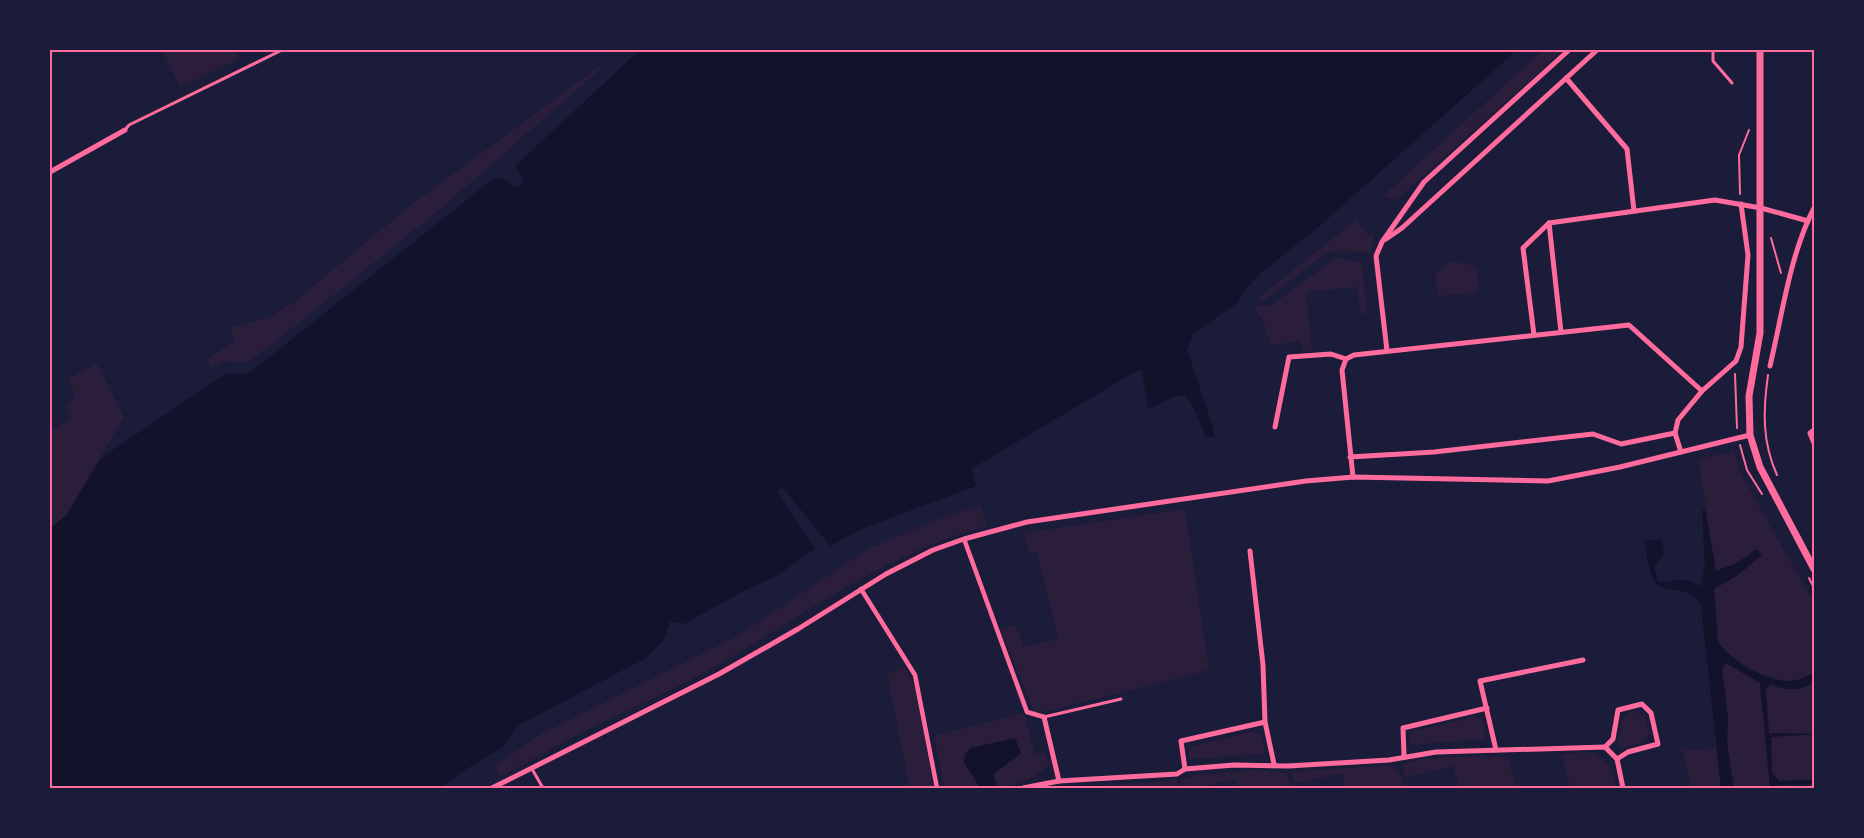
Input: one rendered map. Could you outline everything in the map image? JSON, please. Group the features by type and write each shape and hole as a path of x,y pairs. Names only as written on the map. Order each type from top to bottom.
{"street":[{"path":"1387,351 1376,256 1382,242 1424,182 1569,50"},
{"path":"1382,242 1402,228 1597,50"},
{"path":"1760,50 1760,333 1749,396 1750,435 1760,467 1815,569"},
{"path":"1566,78 1627,149 1634,211"},
{"path":"50,172 125,130"},
{"path":"1534,334 1523,249 1549,223 1715,200 1761,208 1808,221"},
{"path":"1681,452 1675,433 1678,420 1702,391 1736,361 1742,347 1748,255 1741,204"},
{"path":"1770,366 1808,221 1815,208"},
{"path":"1549,223 1561,332"},
{"path":"1353,477 1342,370 1346,359 1354,355 1629,325 1702,391"},
{"path":"1275,427 1289,357 1331,354 1346,359"},
{"path":"1815,430 1810,433 1815,443"},
{"path":"1350,456 1434,452 1593,434 1621,444 1675,433"},
{"path":"492,789 719,674 798,629 861,589 933,550 964,539 1027,522 1306,481 1353,477 1548,481 1750,435"},
{"path":"964,539 1027,712 1044,717 1059,781"},
{"path":"1250,551 1263,665 1265,722 1274,764"},
{"path":"861,589 915,675 937,789"},
{"path":"1496,750 1480,681 1583,660"},
{"path":"1023,789 1059,781 1177,774 1185,770 1389,760 1404,755 1605,747 1613,739 1618,710 1642,704 1651,713 1658,744 1628,753 1617,759"},
{"path":"1404,755 1403,728 1487,708"},
{"path":"1185,770 1181,741 1265,722"},
{"path":"1605,747 1617,759 1623,789"}],"lane":[{"path":"125,130 176,101 282,50"},
{"path":"1713,50 1713,61 1732,83"},
{"path":"1044,717 1122,699"},
{"path":"531,768 543,789"}],"path":[{"path":"1741,204 1739,155 1750,125"},
{"path":"1771,230 1782,276"},
{"path":"1736,361 1734,390 1738,439"},
{"path":"1770,366 1763,406 1764,432 1780,482"}],"shaded area":[{"path":"162,50 236,50 240,59 180,87"},
{"path":"622,50 438,211 274,343 246,363 224,361 212,368 206,360 235,341 230,328 267,318 293,303 412,204"},
{"path":"640,50 1517,50 1316,229 1261,273 1243,292 1238,302 1193,334 1187,350 1214,436 1206,438 1193,406 1185,395 1176,396 1148,409 1140,369 971,469 976,486 864,528 830,546 784,489 779,488 778,493 815,549 776,576 743,591 688,622 683,624 670,621 664,640 646,658 517,726 503,747 463,771 441,788 50,788 50,529 67,514 101,458 227,373 248,374 493,179 503,178 516,187 521,185 524,180 515,166"},
{"path":"1543,50 1564,50 1396,200 1383,196"},
{"path":"1356,220 1369,236 1372,234 1374,238 1371,253 1336,251 1325,254 1263,301 1256,300"},
{"path":"1336,258 1362,262 1367,313 1360,313 1357,287 1306,292 1312,352 1303,350 1301,340 1271,346 1263,321 1253,306 1269,307"},
{"path":"1451,261 1476,266 1479,292 1438,296 1435,275"},
{"path":"97,363 124,417 67,514 50,529 50,431 71,418 65,404 76,398 68,379"},
{"path":"1734,451 1741,474 1814,603 1814,673 1798,680 1780,679 1748,667 1729,655 1716,634 1714,589 1762,555 1757,550 1737,563 1716,571 1698,459"},
{"path":"981,506 987,526 914,552 879,569 697,676 604,721 501,777 495,766 539,735 741,634 868,549 949,515"},
{"path":"1185,509 1209,670 1035,714 1000,629 1016,625 1023,647 1058,639 1037,552 1029,552 1024,533"},
{"path":"1702,510 1705,510 1716,571 1737,563 1757,549 1762,555 1738,575 1714,589 1718,642 1741,664 1772,679 1792,681 1814,673 1814,682 1804,688 1787,689 1770,684 1765,690 1769,733 1814,734 1771,737 1772,772 1779,781 1811,780 1814,775 1814,782 1811,784 1779,785 1777,788 1770,788 1760,683 1726,663 1722,669 1728,719 1727,744 1734,788 1721,788 1701,606 1693,595 1687,592 1656,584 1650,571 1644,542 1662,539 1664,554 1654,566 1658,582 1686,580 1701,586 1705,565"},
{"path":"1726,663 1760,683 1770,788 1734,788 1727,744 1728,719 1722,669"},
{"path":"904,666 916,688 933,788 910,788 887,674"},
{"path":"1814,682 1814,734 1769,733 1766,686 1770,684 1775,686 1810,685"},
{"path":"1633,711 1645,715 1649,734 1642,743 1622,748 1617,743 1622,720"},
{"path":"1024,713 1035,754 1045,752 1049,765 1025,781 998,788 993,774 964,762 980,788 944,788 934,736"},
{"path":"1473,717 1483,720 1486,739 1410,745 1408,736 1414,731"},
{"path":"1254,731 1262,736 1265,754 1189,759 1188,755 1193,746"},
{"path":"1814,735 1814,775 1811,780 1779,781 1772,772 1771,736"},
{"path":"1015,738 1021,754 993,774 998,788 980,788 964,762 965,754 971,748"},
{"path":"1717,748 1721,788 1691,788 1682,750"},
{"path":"1587,752 1604,760 1617,788 1570,788 1562,754"},
{"path":"1505,757 1509,760 1516,788 1459,788 1453,766 1405,777 1402,764 1421,759"},
{"path":"1393,765 1395,769 1398,768 1404,788 1345,788 1342,773 1294,784 1291,772"},
{"path":"1257,770 1287,773 1291,788 1239,788 1236,779 1197,788 1182,788 1180,780 1195,775"},
{"path":"1176,780 1178,788 1070,788"}]}
